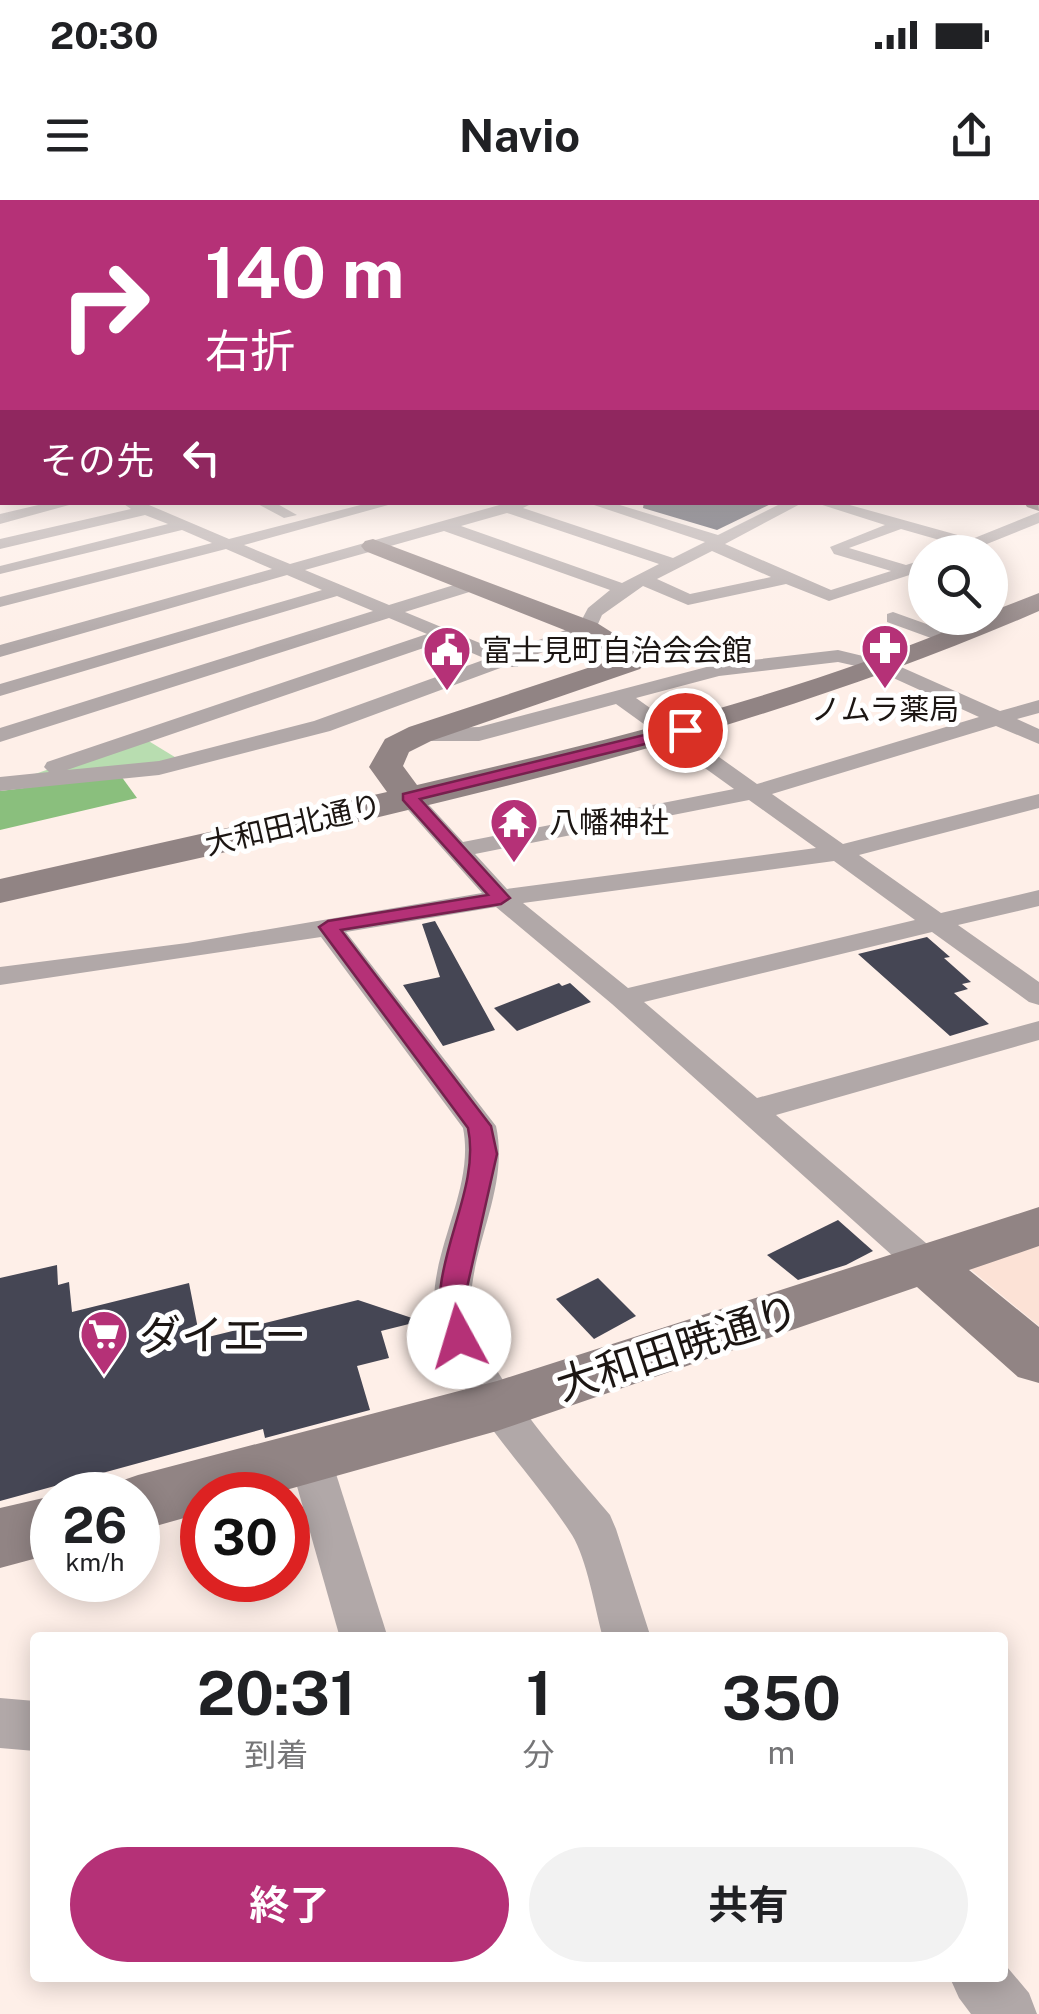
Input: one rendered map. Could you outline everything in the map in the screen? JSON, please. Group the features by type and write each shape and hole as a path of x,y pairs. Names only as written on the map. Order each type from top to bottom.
{"street":[{"path":"0,519 60,505"},
{"path":"135,505 514,664"},
{"path":"267,505 289,515"},
{"path":"212,536 326,505"},
{"path":"0,602 380,505"},
{"path":"1,646 272,560 473,505"},
{"path":"1,646 294,570 518,505"},
{"path":"601,505 717,543 838,600 907,571"},
{"path":"3,784 87,778 183,762 322,726 514,664 587,629 594,612 623,589 791,505"},
{"path":"831,505 941,535"},
{"path":"508,508 675,564"},
{"path":"0,544 146,510"},
{"path":"995,535 1039,517"},
{"path":"902,524 838,547 840,552 907,571"},
{"path":"2,569 184,525"},
{"path":"446,526 623,589"},
{"path":"373,546 587,629 637,658 420,734 396,746 386,767 394,782 501,898 1039,1360"},
{"path":"2,569 41,591"},
{"path":"644,580 688,600 788,578"},
{"path":"0,735 473,585"},
{"path":"0,690 340,590"},
{"name":"大和田北通り","path":"0,891 409,797 786,701 885,667 1039,601"},
{"path":"892,618 953,640"},
{"path":"3,784 444,635"},
{"path":"1,646 44,677 183,762"},
{"path":"420,734 480,734 718,670 838,656 885,667 1039,737"},
{"path":"230,662 282,690"},
{"path":"618,696 1039,996"},
{"path":"460,850 754,792 1039,706"},
{"path":"0,976 501,898 839,853 1039,801"},
{"path":"622,998 1039,898"},
{"path":"328,927 479,1126 486,1154 451,1301 459,1337 497,1406 594,1529 625,1632"},
{"path":"750,1111 1039,1030"},
{"name":"大和田暁通り","path":"160,1497 497,1406 1039,1226"},
{"path":"310,1458 362,1632"},
{"path":"0,1538 30,1530"},
{"path":"0,1723 30,1726"},
{"path":"982,1982 1008,2014"}],"shaded area":[{"path":"1039,1245 1039,1326 970,1269"}],"green space":[{"path":"142,737 183,762 6,784"},
{"path":"121,776 137,798 0,830 0,791"}],"building":[{"path":"644,505 769,505 717,530 643,508"},
{"path":"435,921 495,1030 443,1046 403,985 440,977 422,924"},
{"path":"927,937 971,982 962,984 968,989 954,993 989,1024 950,1036 858,954"},
{"path":"559,983 570,983 591,1002 517,1031 494,1008"},
{"path":"838,1220 873,1251 846,1265 798,1280 767,1255"},
{"name":"ダイエー","path":"57,1265 58,1285 69,1282 72,1312 189,1283 200,1339 358,1300 421,1321 381,1331 389,1358 357,1366 370,1410 265,1438 263,1429 106,1472 30,1472 30,1493 0,1501 0,1278"},
{"path":"598,1278 636,1316 594,1339 556,1299"}],"place":[{"name":"ノムラ薬局","path":"885,690"},
{"name":"富士見町自治会会館","path":"447,692"},
{"name":"八幡神社","path":"514,864"},
{"name":"ダイエー","path":"104,1376"}],"route":[{"path":"459,1337 451,1301 486,1154 479,1126 328,927 501,898 409,797 685,730"}]}
